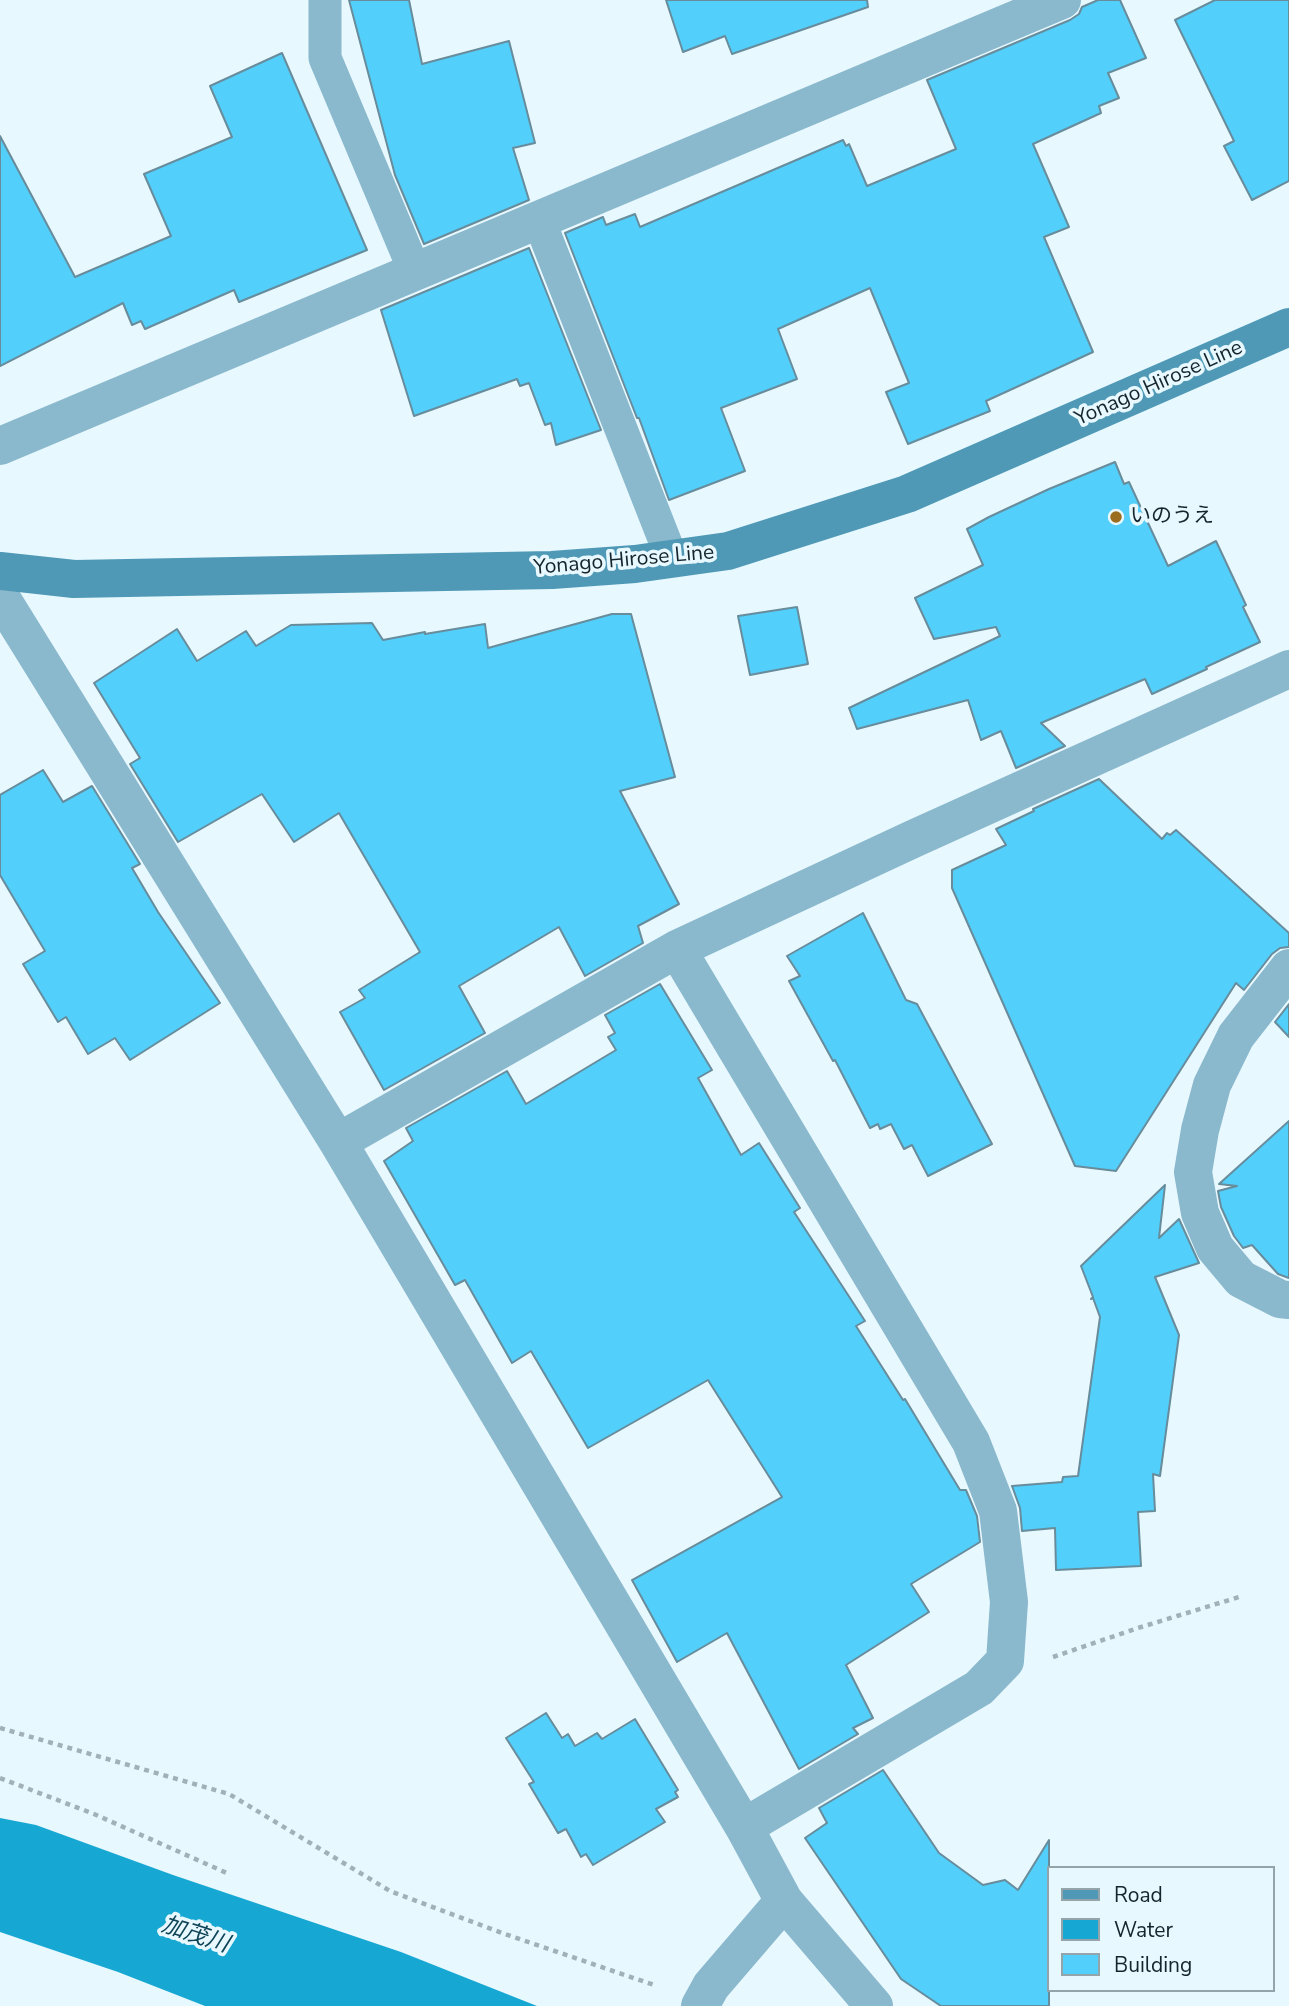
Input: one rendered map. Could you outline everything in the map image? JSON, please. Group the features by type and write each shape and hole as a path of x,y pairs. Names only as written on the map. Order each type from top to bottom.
{"main road":[{"name":"Yonago Hirose Line","path":"0,571 74,579 552,570 635,564 727,551 907,494 1289,327"}],"street":[{"path":"0,446 1062,0"},
{"path":"0,596 338,1142 744,1827 784,1902 874,2006"},
{"path":"338,1142 677,949 1289,669"},
{"path":"677,949 971,1442 998,1511 1009,1602 1005,1661 979,1688 744,1827"},
{"path":"1289,968 1236,1036 1212,1085 1200,1130 1193,1172 1200,1213 1215,1248 1241,1279 1289,1300"},
{"path":"701,2004 711,1986 784,1902"}],"lane":[{"path":"325,0 325,58 415,272"},
{"path":"539,220 672,559"}],"path":[{"path":"1005,1661 1040,1661 1239,1598"},
{"path":"0,1728 229,1794 390,1891 701,2004"},
{"path":"0,1778 94,1814 229,1874"}],"water":[{"name":"加茂川","path":"0,1818 36,1825 173,1875 401,1952 537,2006 205,2006 118,1972 0,1932"}],"building":[{"path":"349,0 409,0 422,64 509,41 535,143 513,148 529,200 424,244 395,175"},
{"path":"666,0 867,0 868,7 732,54 725,36 683,52"},
{"path":"1098,0 1120,0 1146,58 1108,73 1119,98 1099,106 1101,113 1033,144 1069,227 1044,237 1093,352 986,401 990,411 908,444 886,392 909,383 870,288 778,329 797,379 721,408 745,471 669,500 565,233 603,217 606,225 635,214 640,227 843,140 846,146 849,144 867,186 956,149 927,80 1070,20 1079,14 1082,7"},
{"path":"1215,0 1289,0 1289,181 1252,200 1224,146 1234,141 1175,20"},
{"path":"282,53 367,250 239,302 234,290 145,329 141,321 132,325 123,303 0,366 0,136 75,277 171,236 144,174 232,137 210,86"},
{"path":"529,248 601,430 556,445 551,423 545,425 529,383 520,386 517,379 414,416 381,310"},
{"path":"1115,462 1124,484 1129,482 1168,566 1216,541 1260,642 1152,694 1145,679 1041,723 1065,746 1016,768 1001,731 981,740 968,700 857,729 849,708 1000,636 996,627 934,639 915,598 983,565 967,529 1049,489"},
{"path":"797,607 808,664 750,675 738,616"},
{"path":"612,614 631,614 675,777 620,791 679,904 638,926 643,943 585,976 559,927 459,986 485,1033 384,1090 340,1012 365,998 359,990 420,952 339,813 294,842 262,794 178,842 130,764 140,758 94,683 177,629 197,661 246,631 256,646 291,625 372,623 383,640 485,624 488,648"},
{"path":"43,770 63,802 92,786 140,864 132,868 158,912 220,1003 130,1060 115,1038 88,1054 66,1017 58,1022 23,964 45,951 0,875 0,795"},
{"path":"1099,779 1162,839 1167,833 1170,835 1176,830 1289,933 1289,947 1280,948 1272,954 1244,990 1236,983 1116,1171 1075,1166 952,888 952,870 1006,845 996,829"},
{"path":"863,913 906,1000 917,1004 992,1144 928,1176 912,1145 904,1149 891,1124 880,1129 878,1124 870,1128 835,1060 833,1061 789,981 800,976 787,956"},
{"path":"660,984 712,1070 698,1078 741,1155 759,1143 800,1208 794,1212 865,1321 856,1326 903,1400 905,1399 960,1490 966,1490 977,1516 980,1542 911,1584 929,1612 846,1665 873,1718 853,1728 858,1734 799,1769 727,1633 677,1662 632,1580 782,1497 708,1380 588,1448 531,1351 512,1363 465,1280 455,1285 384,1161 413,1141 406,1128 507,1071 526,1104 616,1050 608,1037 615,1033 605,1015"},
{"path":"1289,1004 1289,1037 1275,1022"},
{"path":"1289,1121 1289,1278 1278,1274 1252,1245 1243,1248 1234,1236 1221,1207 1218,1191 1237,1186 1219,1184"},
{"path":"1165,1185 1159,1238 1179,1219 1199,1263 1155,1277 1179,1335 1160,1476 1153,1474 1155,1511 1138,1512 1141,1566 1056,1570 1055,1528 1022,1531 1020,1508 1012,1486 1062,1482 1063,1477 1078,1476 1100,1317 1093,1298 1091,1299 1093,1297 1081,1266"},
{"path":"546,1713 562,1738 568,1734 575,1746 597,1733 602,1739 635,1719 678,1790 675,1792 678,1797 656,1809 665,1822 593,1865 586,1854 581,1857 566,1829 558,1833 529,1784 534,1782 506,1738"},
{"path":"883,1770 939,1853 983,1885 1005,1880 1018,1890 1049,1840 1049,2006 941,2006 901,1979 805,1838 827,1823 819,1808"}],"place":[{"name":"いのうえ","path":"1116,517"}]}
